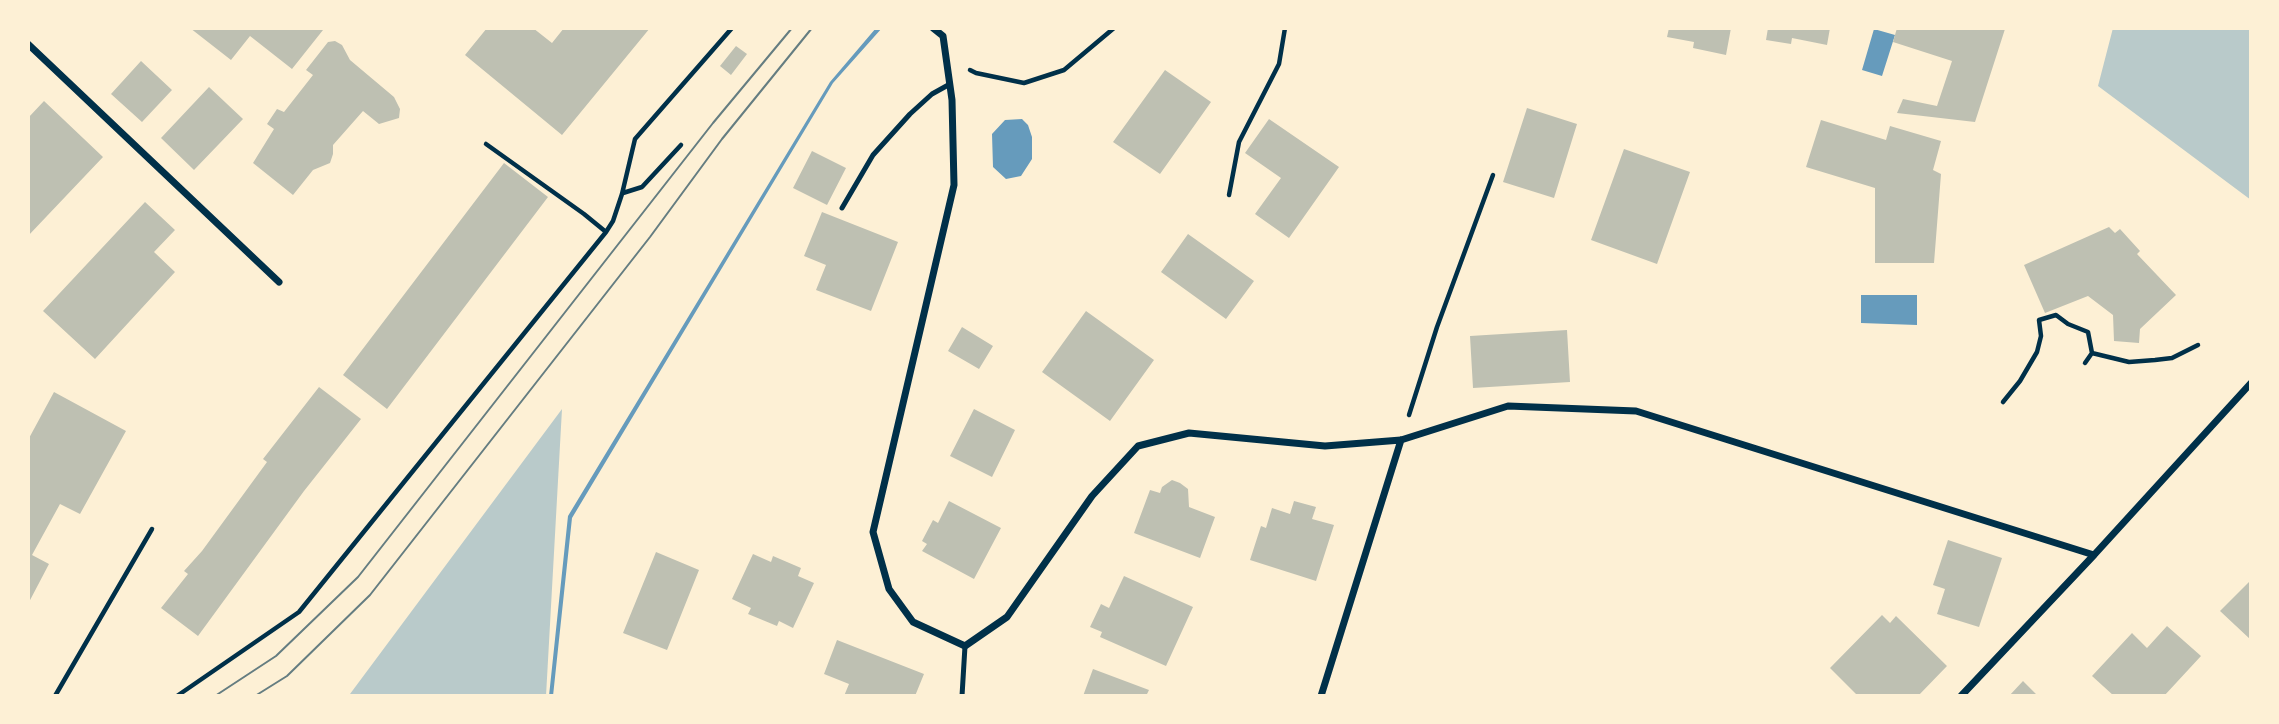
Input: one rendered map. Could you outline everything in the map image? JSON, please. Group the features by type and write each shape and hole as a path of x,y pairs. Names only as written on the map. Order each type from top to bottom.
{"street":[{"path":"933,28 943,36 950,84 954,184 873,532 889,589 913,622 965,646 1007,617 1092,496 1138,446 1189,433 1325,446 1401,440 1508,406 1636,411 2094,555"},
{"path":"943,36 950,28"},
{"path":"28,44 279,282"},
{"path":"1961,696 2251,383"},
{"path":"1321,696 1401,440"}],"lane":[{"path":"842,208 873,155 910,114 932,94 950,84"},
{"path":"962,696 965,646"}],"path":[{"path":"177,696 299,612 606,232 613,221 622,194 635,139 732,28"},
{"path":"946,58 976,73 1024,83 1064,70 1114,28"},
{"path":"1229,195 1239,142 1279,64 1286,28"},
{"path":"486,144 606,232"},
{"path":"622,194 642,187 681,145"},
{"path":"1401,440 1437,327 1493,174"},
{"path":"2003,402 2020,381 2037,352 2041,336 2039,320 2056,315 2068,324 2088,332 2092,353 2085,363"},
{"path":"2092,353 2129,362 2172,358 2198,345"},
{"path":"55,696 152,529"}],"shaded area":[{"path":"2113,28 2251,28 2251,200 2098,86"},
{"path":"562,409 546,696 347,696 350,694"}],"water":[{"path":"876,28 882,28 833,83 572,518 553,696 549,696 568,516 830,82"},
{"path":"1874,29 1895,35 1882,76 1862,70"},
{"path":"1022,119 1028,125 1032,137 1032,159 1021,176 1006,179 993,167 992,134 1005,120"},
{"path":"1861,295 1917,295 1917,325 1861,323"}],"building":[{"path":"190,28 323,30 292,69 250,36 231,60"},
{"path":"487,28 533,28 552,43 564,28 650,28 562,135 465,55"},
{"path":"1669,28 1731,28 1726,55 1693,48 1694,42 1667,37"},
{"path":"1768,28 1830,28 1827,45 1792,38 1791,44 1766,40"},
{"path":"1897,28 2005,29 1975,122 1897,113 1903,99 1937,106 1952,61 1893,42"},
{"path":"335,41 342,45 350,60 394,97 400,109 399,118 379,124 363,111 333,145 330,163 313,170 293,195 253,163 274,129 267,124 277,109 284,112 313,75 306,70 328,42"},
{"path":"736,46 747,54 731,75 720,66"},
{"path":"141,61 172,90 142,122 111,94"},
{"path":"1165,70 1211,102 1160,174 1113,142"},
{"path":"209,87 243,119 194,170 161,138"},
{"path":"44,101 103,157 28,236 28,118"},
{"path":"1527,108 1577,124 1554,198 1503,182"},
{"path":"1269,119 1339,167 1289,238 1255,214 1281,178 1245,153"},
{"path":"1821,120 1886,140 1890,126 1941,141 1933,170 1941,174 1934,263 1875,263 1875,188 1806,167"},
{"path":"1624,149 1690,172 1657,264 1591,240"},
{"path":"812,151 846,168 827,205 793,188"},
{"path":"504,163 548,197 387,409 343,375"},
{"path":"145,202 175,230 154,252 175,272 95,359 43,311"},
{"path":"822,212 898,242 871,311 816,290 826,265 804,256"},
{"path":"2109,227 2115,233 2120,229 2140,251 2137,254 2176,295 2140,329 2139,343 2114,341 2113,315 2088,296 2045,313 2024,265"},
{"path":"1188,234 1254,281 1226,319 1161,272"},
{"path":"1086,311 1154,360 1110,421 1042,372"},
{"path":"962,327 993,346 979,369 948,351"},
{"path":"1567,330 1570,382 1473,388 1470,336"},
{"path":"319,387 361,419 304,491 198,636 161,608 188,574 184,571 202,551 267,462 263,459"},
{"path":"54,392 126,431 80,514 60,504 32,555 49,564 28,604 28,440"},
{"path":"974,409 1015,430 992,477 950,456"},
{"path":"1172,480 1188,489 1189,507 1215,517 1200,558 1134,533 1150,490 1160,493 1162,487"},
{"path":"949,501 1001,528 974,579 922,551 927,544 922,541 933,520 938,523"},
{"path":"1294,501 1316,507 1312,519 1334,525 1316,581 1250,560 1261,526 1266,528 1272,508 1290,514"},
{"path":"1948,540 2002,558 1979,627 1937,614 1945,589 1933,585"},
{"path":"656,552 699,570 667,650 623,633"},
{"path":"753,554 771,562 773,556 801,568 798,576 814,583 793,628 779,621 777,626 748,614 751,608 732,599"},
{"path":"1124,576 1193,607 1166,666 1100,637 1102,632 1090,627 1101,604 1109,608"},
{"path":"2251,580 2251,640 2220,611"},
{"path":"1882,615 1890,623 1896,616 1947,666 1918,696 1858,696 1830,668"},
{"path":"2167,626 2201,656 2164,696 2114,696 2092,676 2132,633 2147,648"},
{"path":"837,640 924,674 915,696 844,696 849,684 824,674"},
{"path":"1093,669 1149,690 1146,696 1083,696"},
{"path":"2023,681 2038,696 2009,696"}],"tram line":[{"path":"215,696 276,656 358,577 713,123 792,28"},
{"path":"255,696 287,676 370,595 650,237 722,139 812,28"}]}
